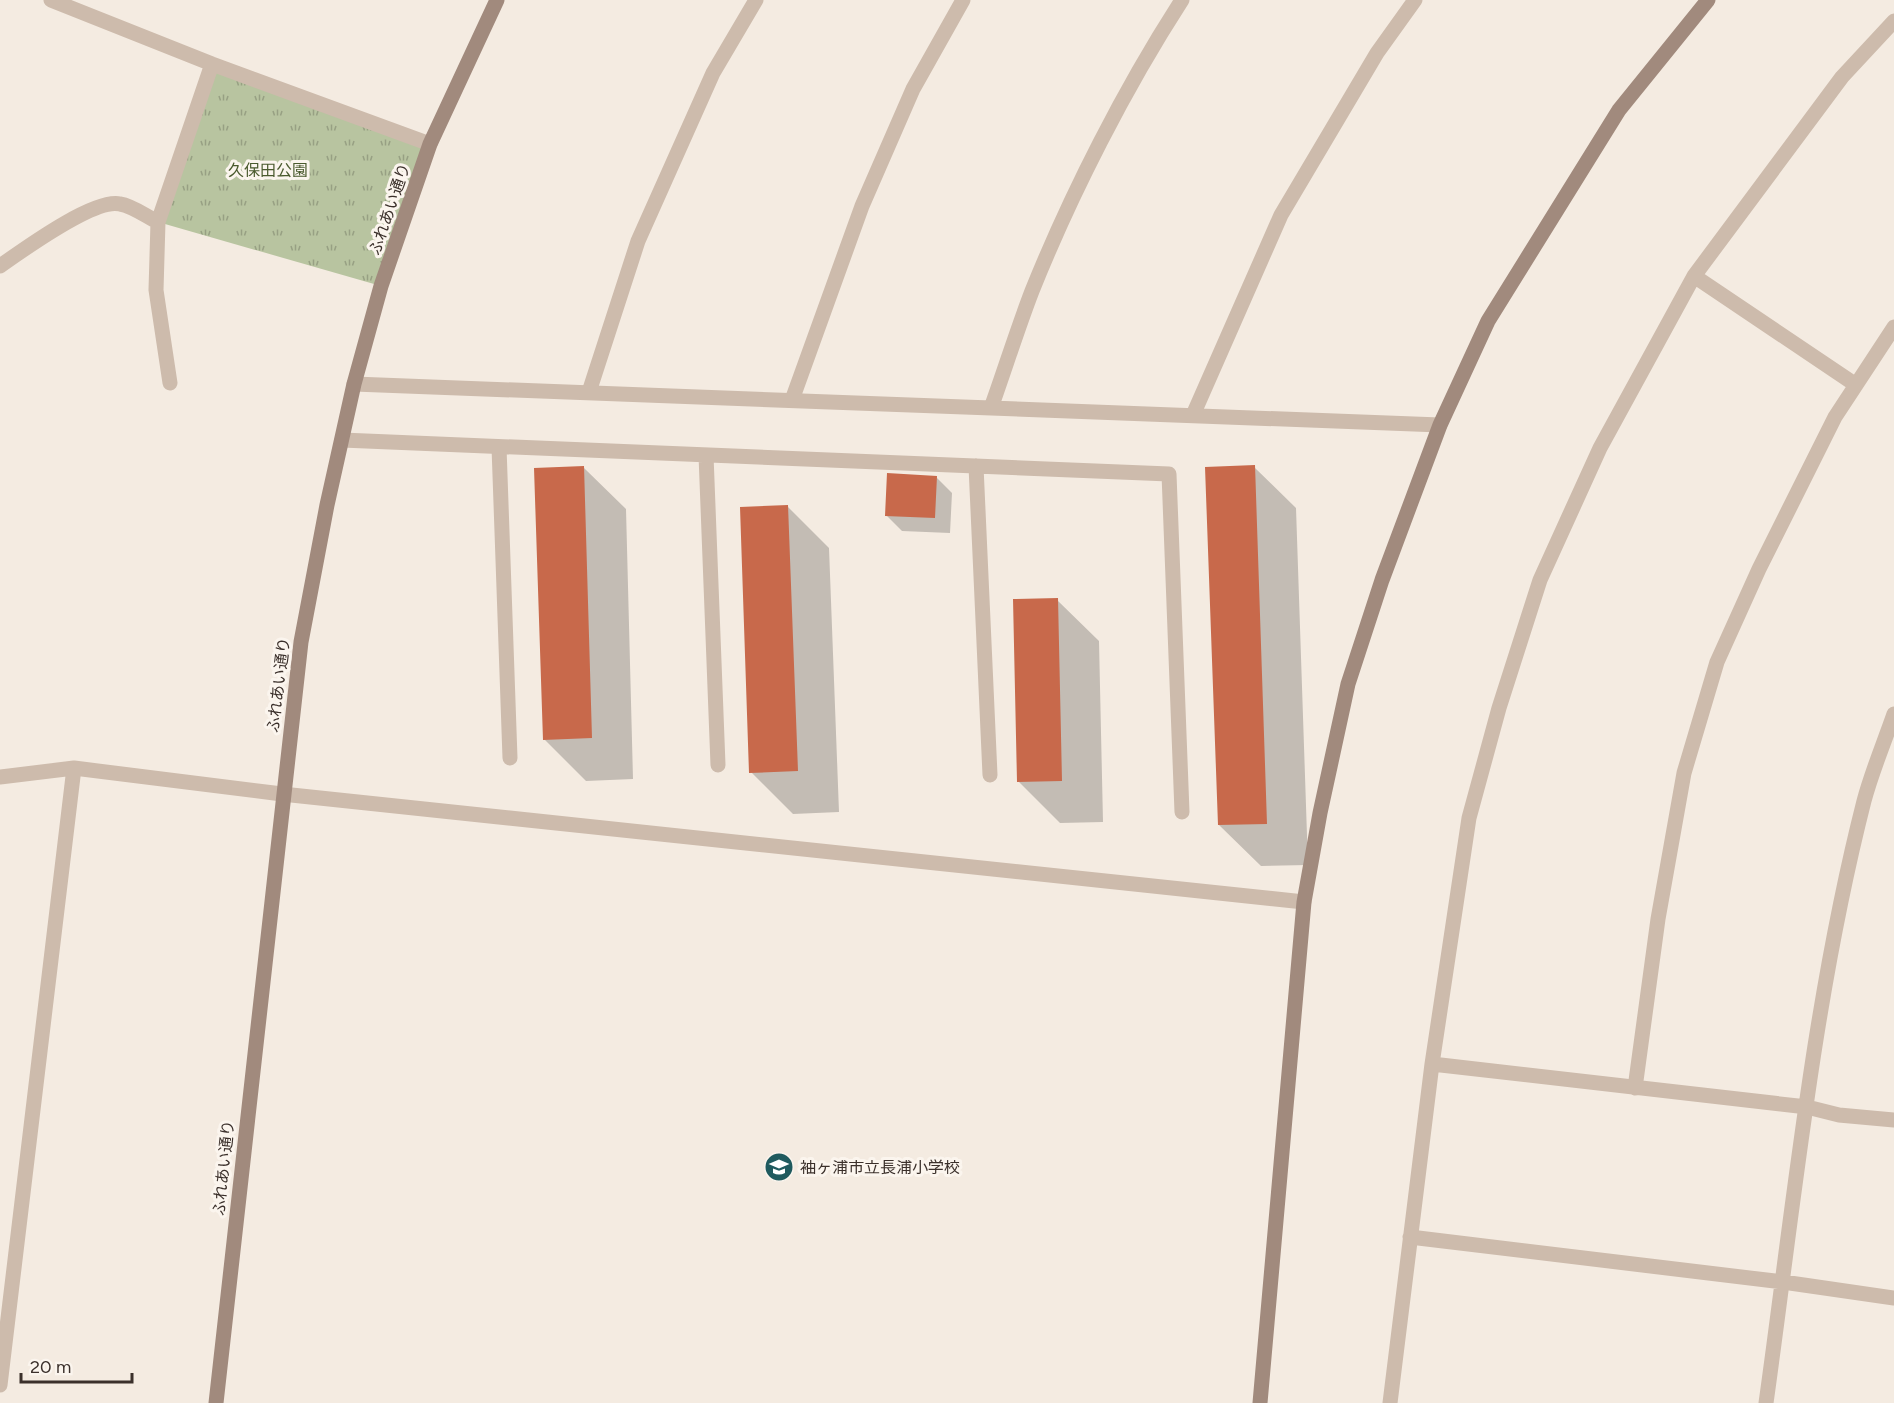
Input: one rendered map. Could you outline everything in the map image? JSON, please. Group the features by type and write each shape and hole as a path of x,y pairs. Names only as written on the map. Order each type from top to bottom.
{"street":[{"path":"51,0 212,64 430,144"},
{"name":"ふれあい通り","path":"216,1403 282,794 301,642 354,384 381,286 430,144 497,0"},
{"path":"589,393 638,241 713,73 756,0"},
{"path":"792,400 862,206 913,89 963,0"},
{"path":"991,408 1032,291 1069,210 1108,129 1182,0"},
{"path":"1193,416 1281,215 1377,54 1415,0"},
{"path":"1260,1403 1304,902 1320,813 1348,684 1382,580 1440,425 1488,321 1558,204 1619,110 1708,0"},
{"path":"1390,1403 1432,1064 1469,818 1499,708 1540,580 1600,448 1694,276 1842,77 1894,21"},
{"path":"170,383 156,290 158,222 212,64"},
{"path":"0,266 72,219 98,208 119,203 158,222"},
{"path":"1694,276 1856,384"},
{"path":"1635,1088 1658,919 1684,773 1717,662 1759,569 1834,417 1894,327"},
{"path":"354,384 1440,425"},
{"path":"342,440 1169,474 1182,812"},
{"path":"499,447 510,758"},
{"path":"706,455 718,765"},
{"path":"976,466 990,775"},
{"path":"1766,1403 1807,1107 1839,912 1865,798 1894,714"},
{"path":"0,777 74,768 282,794 1304,902"},
{"path":"0,1385 74,768"},
{"path":"1432,1064 1807,1107 1839,1115 1894,1120"},
{"path":"1410,1238 1783,1282 1894,1298"}],"green space":[{"name":"久保田公園","path":"212,64 430,144 381,286 158,222"}],"building":[{"path":"1255,465 1267,824 1218,825 1205,467"},
{"path":"584,466 592,738 543,740 534,468"},
{"path":"887,473 937,476 935,518 885,516"},
{"path":"788,505 798,771 749,773 740,507"},
{"path":"1058,598 1062,781 1017,782 1013,599"}],"place":[{"name":"袖ヶ浦市立長浦小学校","path":"779,1167"}]}
